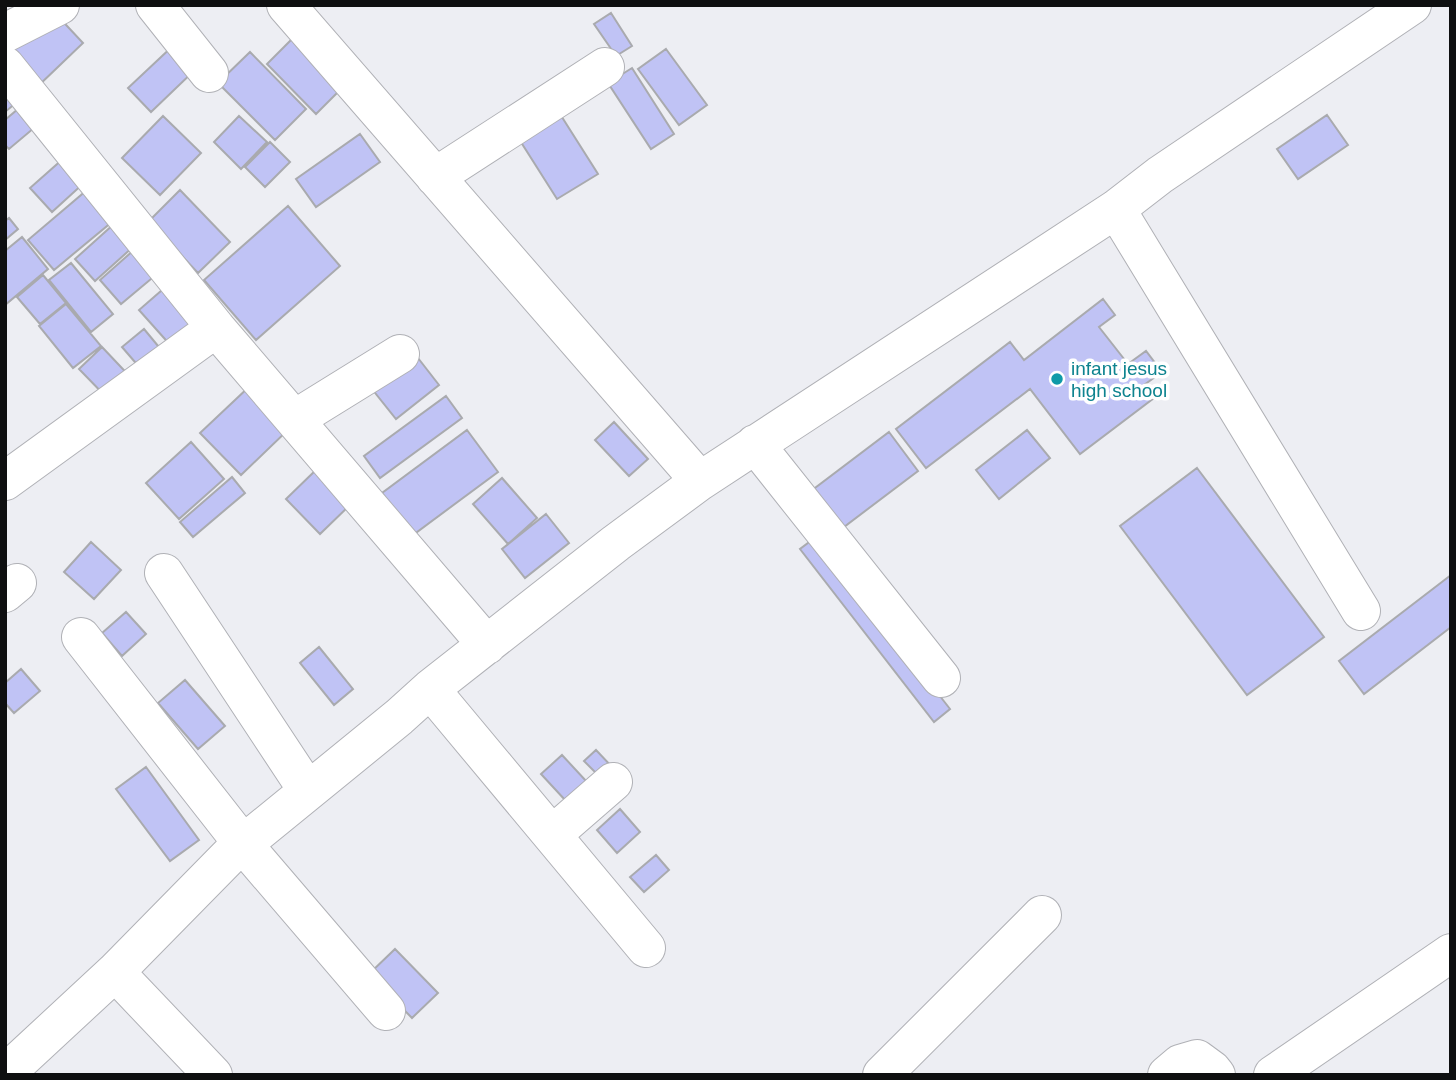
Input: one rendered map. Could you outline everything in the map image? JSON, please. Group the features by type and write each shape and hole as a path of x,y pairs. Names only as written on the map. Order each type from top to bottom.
{"street":[{"path":"5,33 60,5"},
{"path":"155,5 209,73"},
{"path":"5,1074 115,972 231,854 430,689 617,543 700,481 1116,209 1160,175 1412,5"},
{"path":"293,7 435,177 700,481"},
{"path":"5,66 216,328 487,645"},
{"path":"435,177 605,67"},
{"path":"1116,209 1361,611"},
{"path":"5,481 216,328"},
{"path":"295,419 400,354"},
{"path":"755,444 941,678"},
{"path":"164,573 308,791"},
{"path":"80,637 243,844 386,1011"},
{"path":"430,689 646,948"},
{"path":"552,835 613,782"},
{"path":"882,1075 1042,915"},
{"path":"1273,1075 1451,954"},
{"path":"115,972 213,1075"},
{"path":"1167,1075 1180,1064 1197,1059 1216,1075"}],"building":[{"path":"53,11 83,43 37,87 6,56"},
{"path":"611,13 632,46 616,56 594,24"},
{"path":"294,37 343,87 316,114 267,64"},
{"path":"176,43 198,67 151,112 128,88"},
{"path":"666,49 707,105 679,125 638,69"},
{"path":"250,52 306,109 275,140 218,83"},
{"path":"632,68 674,134 651,149 608,83"},
{"path":"5,91 16,103 5,112"},
{"path":"18,109 34,128 9,149 5,145 5,120"},
{"path":"560,114 598,174 557,199 519,139"},
{"path":"1327,115 1348,145 1298,179 1277,149"},
{"path":"163,116 201,153 160,195 122,158"},
{"path":"239,116 267,142 241,169 214,142"},
{"path":"360,134 380,162 316,207 296,179"},
{"path":"270,142 290,162 265,187 245,167"},
{"path":"64,158 85,182 52,212 30,188"},
{"path":"87,190 113,221 54,270 28,240"},
{"path":"180,190 230,242 198,273 149,221"},
{"path":"288,206 340,266 256,340 204,280"},
{"path":"9,218 18,229 5,240 5,221"},
{"path":"114,224 134,246 95,281 75,259"},
{"path":"22,237 48,269 5,305 5,251"},
{"path":"135,249 157,274 121,304 100,280"},
{"path":"71,263 113,314 91,332 49,280"},
{"path":"43,275 66,303 40,324 17,297"},
{"path":"169,284 210,332 181,357 139,310"},
{"name":"infant jesus high school","path":"1103,299 1115,315 1099,327 1128,364 1146,351 1162,372 1144,385 1154,398 1080,454 1030,389 926,468 896,429 1010,342 1024,360"},
{"path":"66,304 101,346 73,368 39,326"},
{"path":"144,329 168,358 147,376 122,347"},
{"path":"102,347 137,384 114,405 79,369"},
{"path":"411,349 439,385 396,419 368,384"},
{"path":"251,385 291,427 241,475 200,433"},
{"path":"446,396 462,418 380,478 364,456"},
{"path":"614,422 648,459 629,476 595,440"},
{"path":"467,430 498,472 413,535 382,493"},
{"path":"1027,430 1050,458 999,499 976,470"},
{"path":"889,432 918,471 840,530 811,491"},
{"path":"191,442 224,479 179,519 146,483"},
{"path":"318,468 352,503 320,534 286,499"},
{"path":"1197,468 1324,637 1247,695 1120,526"},
{"path":"232,477 245,493 193,537 180,522"},
{"path":"502,478 537,518 508,544 473,504"},
{"path":"546,514 569,543 525,578 502,549"},
{"path":"816,537 950,709 934,722 800,549"},
{"path":"91,542 121,570 94,599 64,572"},
{"path":"1451,575 1451,627 1364,694 1339,661"},
{"path":"126,612 146,634 122,656 102,633"},
{"path":"319,647 353,689 334,705 300,663"},
{"path":"21,669 40,691 14,713 5,703 5,683"},
{"path":"185,680 225,726 198,749 158,703"},
{"path":"596,750 614,769 603,780 584,761"},
{"path":"562,755 587,782 566,801 541,774"},
{"path":"146,767 199,840 170,861 116,789"},
{"path":"620,809 640,832 617,853 597,830"},
{"path":"656,855 669,870 644,892 630,877"},
{"path":"395,949 438,993 412,1018 369,974"}],"place":[{"name":"infant jesus high school","path":"1057,379"}]}
